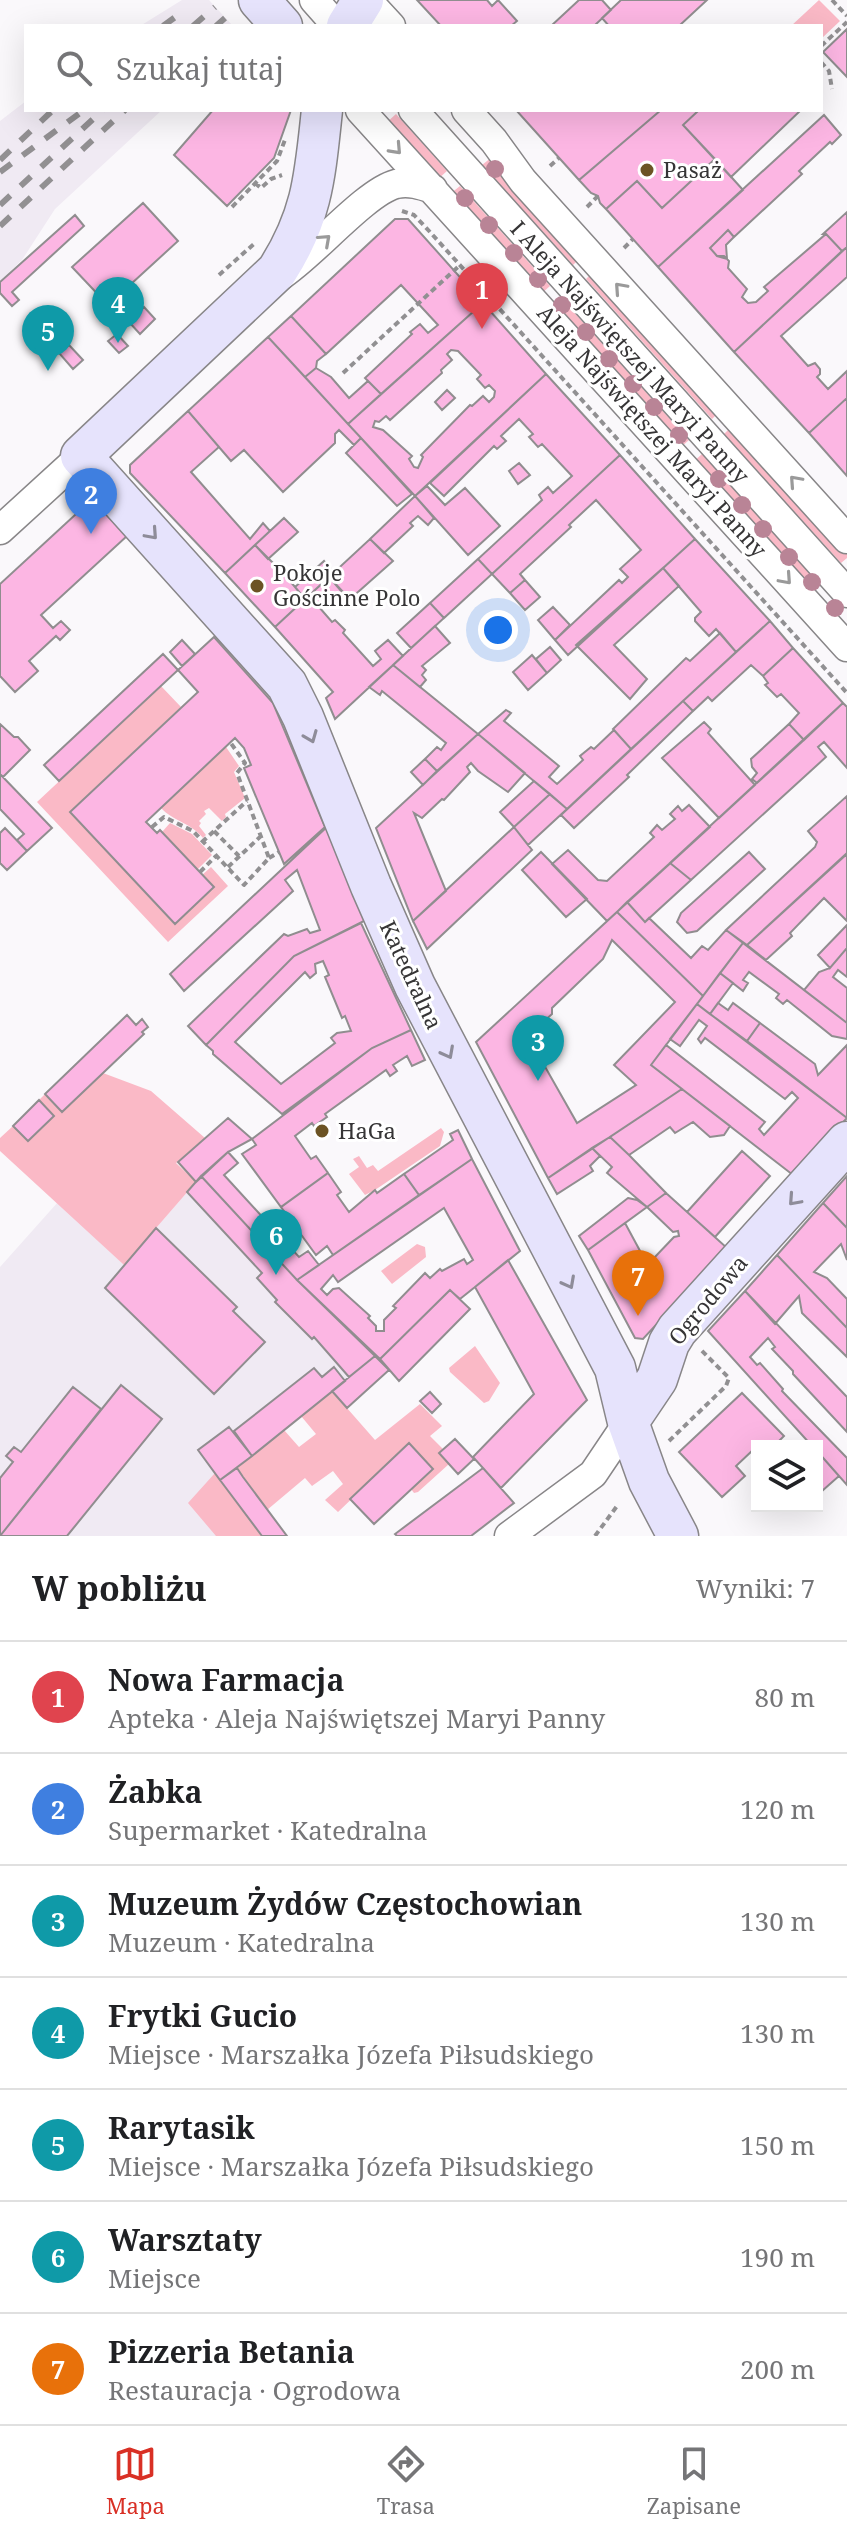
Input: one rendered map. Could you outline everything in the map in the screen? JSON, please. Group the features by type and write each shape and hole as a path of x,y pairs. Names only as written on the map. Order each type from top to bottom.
{"street":[{"path":"259,0 280,24"},
{"path":"314,0 335,24"},
{"path":"348,24 365,0 389,24"},
{"name":"Aleja Najświętszej Maryi Panny","path":"362,112 847,647"},
{"name":"I Aleja Najświętszej Maryi Panny","path":"415,112 847,593"},
{"path":"468,112 523,181 847,539"},
{"path":"0,530 263,287 283,261 303,223 313,182 305,120"},
{"path":"263,287 297,266 377,193 396,184 415,183 433,189"},
{"name":"Katedralna","path":"81,456 287,685 415,986 615,1368 628,1422 656,1464 678,1536"},
{"name":"Ogrodowa","path":"509,1536 593,1474 660,1373 669,1343 677,1330 847,1142"},
{"path":"593,1474 656,1464"}],"path":[{"path":"823,44 847,19 832,0"},
{"path":"823,64 829,71 832,89"},
{"path":"232,207 277,161 305,120"},
{"path":"550,166 559,158"},
{"path":"255,183 261,188 271,179 285,174 281,186"},
{"path":"587,207 598,196"},
{"path":"390,212 402,211 414,215 847,693"},
{"path":"219,275 263,235"},
{"path":"624,248 633,239"},
{"path":"343,373 460,265"},
{"path":"230,742 245,763 237,773 269,858"},
{"path":"242,786 251,783"},
{"path":"202,842 247,801"},
{"path":"152,827 164,817 193,831 244,885 269,858 279,852"},
{"path":"214,831 239,856"},
{"path":"227,868 261,836"},
{"path":"200,872 216,856"},
{"path":"656,1464 726,1386 729,1378 695,1344"},
{"path":"595,1536 617,1506"}],"shaded area":[{"path":"182,0 209,0 231,24 143,24"},
{"path":"819,0 840,21 823,37 823,24 793,24"},
{"path":"24,103 24,112 160,112 55,209 22,260 0,281 0,121"},
{"path":"396,114 447,171 437,180 386,123"},
{"path":"492,157 582,256 573,265 482,165"},
{"path":"460,186 550,286 541,294 450,194"},
{"path":"595,270 721,410 712,419 586,279"},
{"path":"563,300 689,440 680,448 553,308"},
{"path":"734,424 847,549 847,558 841,563 724,434"},
{"path":"702,454 819,583 809,593 692,463"},
{"path":"161,686 181,707 70,812 174,924 213,887 202,875 211,867 228,886 168,942 37,802"},
{"path":"226,747 239,766 234,772 245,798 225,814 222,821 209,808 204,811 206,814 199,821 206,835 203,838 161,808"},
{"path":"170,823 192,834 212,855 197,870 162,832"},
{"path":"103,1073 151,1091 205,1138 176,1163 196,1182 124,1265 0,1151 0,1138 13,1126 28,1141 39,1100 45,1094 62,1112"},
{"path":"441,1128 444,1132 440,1146 365,1195 349,1174 359,1167 353,1159 359,1156 367,1168 373,1165 378,1171"},
{"path":"201,1176 297,1280 375,1356 345,1381 334,1368 322,1377 314,1368 234,1431 229,1427 199,1450 265,1536 0,1536 0,1267 58,1202 124,1265"},
{"path":"417,1244 425,1247 426,1257 392,1284 381,1271"},
{"path":"475,1346 500,1383 489,1401 484,1403 449,1368"},
{"path":"332,1391 375,1440 420,1404 442,1426 430,1436 443,1449 439,1453 449,1464 414,1493 411,1489 409,1444 338,1512 325,1500 343,1484 333,1471 312,1486 305,1478 267,1510 237,1468 284,1430 299,1447 316,1434 301,1416"},
{"path":"215,1473 262,1536 216,1536 188,1503"}],"building":[{"path":"417,0 487,0 492,6 498,0 517,21 513,24 439,24"},
{"path":"579,0 602,0 611,10 596,24 553,24"},
{"path":"621,0 707,0 681,24 607,24 602,18"},
{"path":"847,29 847,77 823,52"},
{"path":"211,112 290,112 274,158 227,206 174,155"},
{"path":"518,112 659,112 579,180"},
{"name":"Pasaż","path":"659,112 697,112 683,125 715,159 662,208 637,181 606,209 598,196 579,180"},
{"path":"697,112 799,112 731,177 683,125"},
{"path":"824,115 841,135 799,171 802,174 734,237 728,230 710,248 717,256 724,256 729,261 728,268 747,289 742,297 748,303 756,302 768,291 764,287 826,234 842,251 734,352 658,267"},
{"path":"715,159 743,190 658,267 606,209 637,181 662,208"},
{"path":"143,203 178,241 108,305 72,267"},
{"path":"847,212 847,247 842,251 823,234"},
{"path":"75,215 84,226 12,292 19,300 12,306 0,293 0,282"},
{"path":"395,219 408,219 483,303 381,394 365,378 420,324 428,333 438,325 401,285 326,354 291,316"},
{"path":"728,230 734,237 726,245 727,259 717,256 710,248"},
{"path":"847,247 847,277 781,336 808,366 815,363 820,369 817,377 828,389 847,371 847,398 809,433 734,352"},
{"path":"483,303 546,374 415,496 348,424","holes":["451,350 458,351 481,375 477,379 485,388 489,385 495,391 494,397 489,402 483,396 470,405 421,455 418,468 414,467 409,459 412,456 383,430 373,427 375,421 379,422 386,416 390,420 442,373 441,370 452,360 447,354"]},
{"path":"144,307 155,319 140,334 129,322"},
{"path":"291,316 326,354 305,377 268,337"},
{"path":"117,334 128,346 119,353 108,341"},
{"path":"268,337 361,438 354,445 339,430 335,434 335,443 283,492 244,450 231,461 188,411"},
{"path":"69,345 83,360 73,369 59,353"},
{"path":"316,368 331,377 349,398 368,381 381,394 348,424 305,377"},
{"path":"546,374 620,455 492,574 478,559 542,500 539,495 548,487 553,493 572,476 542,444 538,447 529,437 533,434 519,419 501,436 506,441 497,449 494,446 444,496 430,483"},
{"path":"447,390 455,398 442,410 435,402"},
{"path":"847,398 847,476 809,433"},
{"path":"188,411 219,447 191,472 250,539 263,523 270,531 225,573 130,473 130,465"},
{"path":"361,438 412,494 397,506 346,453"},
{"path":"620,455 695,539 568,655 555,640 619,580 622,583 628,577 620,569 641,550 596,500 520,574 525,580 510,593 492,574"},
{"path":"519,463 530,475 518,484 509,471"},
{"path":"427,486 445,505 465,488 500,526 468,555 415,496"},
{"path":"415,496 434,518 428,525 418,516 410,523 413,526 384,553 370,539"},
{"path":"88,503 96,503 127,536 41,615 53,628 61,621 70,630 60,640 56,636 29,661 38,671 15,692 0,676 0,584"},
{"path":"284,518 298,532 268,559 255,545"},
{"path":"370,539 393,561 349,600 329,577"},
{"path":"695,539 770,621 736,652 716,629 709,636 695,621 701,612 663,568"},
{"path":"255,545 305,599 275,627 225,573"},
{"path":"478,559 492,574 444,618 430,603"},
{"path":"324,561 334,573 305,599 295,587"},
{"path":"663,568 679,586 614,645 647,679 630,699 576,645"},
{"path":"329,577 345,594 333,605 327,600 319,607 332,622 335,620 345,630 343,633 373,666 381,659 375,651 388,640 403,656 335,719 326,698 333,692 275,627"},
{"path":"525,580 540,597 525,610 510,593"},
{"path":"430,603 444,618 411,648 397,633"},
{"path":"553,607 570,625 555,640 538,620"},
{"path":"770,621 793,648 763,676 751,665 712,701 708,697 693,711 683,701"},
{"path":"435,626 450,643 422,666 426,670 422,675 426,680 420,687 393,665"},
{"path":"720,633 736,652 631,749 613,729 686,658 690,661"},
{"path":"214,637 273,703 325,827 284,864 244,768 251,765 244,748 235,738 146,822 157,833 160,830 214,887 175,924 70,812 198,692 178,670"},
{"path":"182,640 195,654 182,666 170,652"},
{"path":"550,647 561,660 547,673 536,659"},
{"path":"793,648 843,703 804,740 789,724 799,713 781,694 777,697 765,685 768,683 763,676"},
{"path":"163,654 178,670 59,781 44,765"},
{"path":"532,655 547,673 528,690 513,672"},
{"path":"393,665 478,734 437,771 425,759 437,747 441,750 446,743 382,691 380,695 369,687"},
{"path":"683,701 693,711 574,828 561,815"},
{"path":"843,703 847,707 847,768 824,742 818,747 826,757 691,880 670,863"},
{"path":"506,710 511,713 504,721 559,766 549,777 557,784 583,760 580,756 591,747 594,749 614,730 631,749 567,809 478,734"},
{"path":"704,722 711,729 708,733 755,785 719,818 662,758"},
{"path":"0,724 30,750 3,777 0,774"},
{"path":"789,724 804,740 757,783 752,779 757,773 751,759"},
{"path":"478,734 525,773 508,792 471,763 467,767 470,772 444,800 422,818 414,813 446,891 413,921 376,828"},
{"path":"425,759 437,771 423,785 411,772"},
{"path":"0,774 52,828 27,851 17,840 24,834 0,809"},
{"path":"534,781 550,794 514,827 500,812"},
{"path":"550,794 567,809 528,845 514,827"},
{"path":"847,796 847,853 747,945 726,930 815,847 817,842 808,831"},
{"path":"689,805 710,827 607,921 552,864 568,850 598,880 607,881 654,837 650,833 657,825 662,830 675,819 670,814 678,806 682,811"},
{"path":"329,825 366,920 294,956 206,1045 188,1026 284,934 288,936 307,929 310,933 320,930 297,870 285,880 293,891 184,991 170,974"},
{"path":"514,827 532,850 427,949 413,921"},
{"path":"5,828 27,851 7,870 0,863 0,833"},
{"path":"541,852 587,899 566,917 522,870"},
{"path":"749,852 765,869 697,931 687,933 677,922 681,913"},
{"path":"847,854 847,921 824,898 790,933 792,936 766,960 747,945"},
{"path":"670,863 691,880 645,922 627,902"},
{"path":"627,902 645,922 649,918 691,958 702,946 708,950 726,930 743,943 703,996 617,912"},
{"path":"617,912 703,996 651,1065 682,1089 548,1178 476,1042","holes":["612,940 675,1002 614,1065 636,1085 577,1123 523,1028 540,1020 542,1023 552,1014 552,1008 603,959"]},
{"path":"361,923 411,1030 372,1048 282,1114 206,1045 294,956","holes":["323,961 329,975 325,977 342,1018 345,1016 351,1031 337,1033 331,1038 335,1043 281,1084 235,1042 305,972 310,978 316,973 315,964"]},
{"path":"847,925 847,948 830,968 818,955"},
{"path":"743,943 847,1023 847,1039 832,1036 787,1000 783,1004 776,998 779,994 749,972 743,980 748,983 743,991 720,973"},
{"path":"847,948 847,977 838,970 833,977 847,988 847,1023 804,990 819,972 830,968"},
{"path":"720,973 733,983 710,1014 697,1004"},
{"path":"718,1003 728,1010 733,1003 760,1023 747,1041 710,1014"},
{"path":"697,1004 847,1118 793,1175 651,1065 666,1045 765,1122 759,1129 764,1135 798,1098 792,1092 785,1099 705,1038 701,1043 698,1039 707,1026 699,1020 680,1046 670,1039"},
{"path":"127,1015 136,1025 142,1019 148,1027 142,1032 144,1034 62,1112 45,1094"},
{"path":"760,1023 815,1064 818,1075 847,1045 847,1118 747,1041"},
{"path":"411,1030 425,1060 412,1066 407,1056 393,1065 397,1071 390,1076 386,1070 325,1114 327,1117 314,1126 312,1123 295,1136 311,1159 316,1156 328,1173 281,1207 242,1154 256,1145 252,1139 372,1048"},
{"path":"682,1089 730,1126 724,1135 710,1137 693,1122 675,1133 670,1127 629,1155 610,1137"},
{"path":"39,1100 54,1116 28,1141 13,1126"},
{"path":"228,1118 252,1139 228,1152 196,1182 178,1162"},
{"path":"458,1130 472,1159 419,1195 404,1174 453,1140 450,1134"},
{"path":"610,1137 666,1193 647,1207 607,1173 612,1167 592,1148"},
{"path":"592,1148 600,1156 590,1166 593,1171 557,1194 548,1178"},
{"path":"742,1151 770,1176 715,1237 687,1212"},
{"path":"228,1152 238,1163 224,1175 299,1257 308,1251 319,1265 297,1280 201,1176"},
{"path":"472,1159 520,1251 460,1299 450,1290 380,1359 297,1280","holes":["444,1208 473,1260 467,1264 464,1259 442,1271 440,1269 430,1278 425,1273 393,1306 396,1308 384,1320 384,1331 376,1331 376,1326 368,1318 370,1316 339,1288 327,1295 321,1289 333,1275 338,1282"]},
{"path":"328,1173 341,1192 337,1195 349,1212 375,1190 377,1193 404,1174 419,1195 333,1255 327,1246 316,1255 281,1207"},
{"path":"201,1176 297,1280 375,1356 349,1377 314,1337 312,1339 275,1302 277,1300 257,1278 262,1273 187,1192"},
{"path":"847,1176 847,1228 823,1203"},
{"path":"666,1193 727,1248 643,1339 635,1338 588,1250 625,1223 646,1262 643,1266 649,1269 655,1261 653,1259 674,1237 679,1236 678,1231 673,1232 647,1207"},
{"path":"628,1198 647,1207 588,1250 579,1236"},
{"path":"823,1203 847,1228 847,1260 841,1244 814,1272 827,1278 847,1299 847,1328 777,1255"},
{"path":"156,1228 237,1307 233,1311 265,1342 214,1394 105,1288"},
{"path":"777,1255 847,1328 847,1357 802,1313 799,1296 775,1324 745,1291"},
{"path":"508,1260 587,1400 501,1488 473,1457 534,1394 475,1287"},
{"path":"450,1290 470,1309 399,1381 380,1359"},
{"path":"745,1291 847,1397 847,1432 793,1374 772,1349 775,1347 768,1338 750,1357 757,1365 760,1363 782,1391 847,1458 847,1485 823,1458 823,1440 807,1440 708,1331"},
{"path":"375,1356 389,1370 347,1408 332,1391"},
{"path":"334,1367 345,1381 252,1456 234,1431 314,1368 322,1377"},
{"path":"121,1385 162,1419 67,1536 0,1536"},
{"path":"73,1387 101,1409 0,1536 0,1478 13,1462 6,1456 14,1447 21,1452"},
{"path":"430,1392 441,1404 432,1413 420,1401"},
{"path":"742,1393 784,1436 780,1440 751,1440 751,1452 736,1466 745,1476 722,1497 679,1452"},
{"path":"229,1427 252,1456 220,1480 198,1450"},
{"path":"455,1439 474,1459 458,1474 439,1453"},
{"path":"409,1443 433,1469 374,1524 350,1499"},
{"path":"823,1458 839,1476 823,1490"},
{"path":"237,1468 287,1536 262,1536 220,1480"},
{"path":"483,1468 514,1503 471,1536 395,1534"}],"railway":[{"path":"195,24 215,7"},
{"path":"166,24 185,10"},
{"path":"218,24 225,18"},
{"path":"0,160 51,112"},
{"path":"0,172 81,112"},
{"path":"0,205 101,112"},
{"path":"0,226 123,112"}],"place":[{"name":"Pasaż","path":"647,170"},
{"name":"Nowa Farmacja","path":"482,329"},
{"name":"Frytki Gucio","path":"118,343"},
{"name":"Rarytasik","path":"48,371"},
{"name":"Żabka","path":"91,534"},
{"name":"Pokoje Gościnne Polo","path":"257,586"},
{"name":"Muzeum Żydów Częstochowian","path":"538,1081"},
{"name":"HaGa","path":"322,1131"},
{"name":"Warsztaty","path":"276,1275"},
{"name":"Pizzeria Betania","path":"638,1316"}]}
